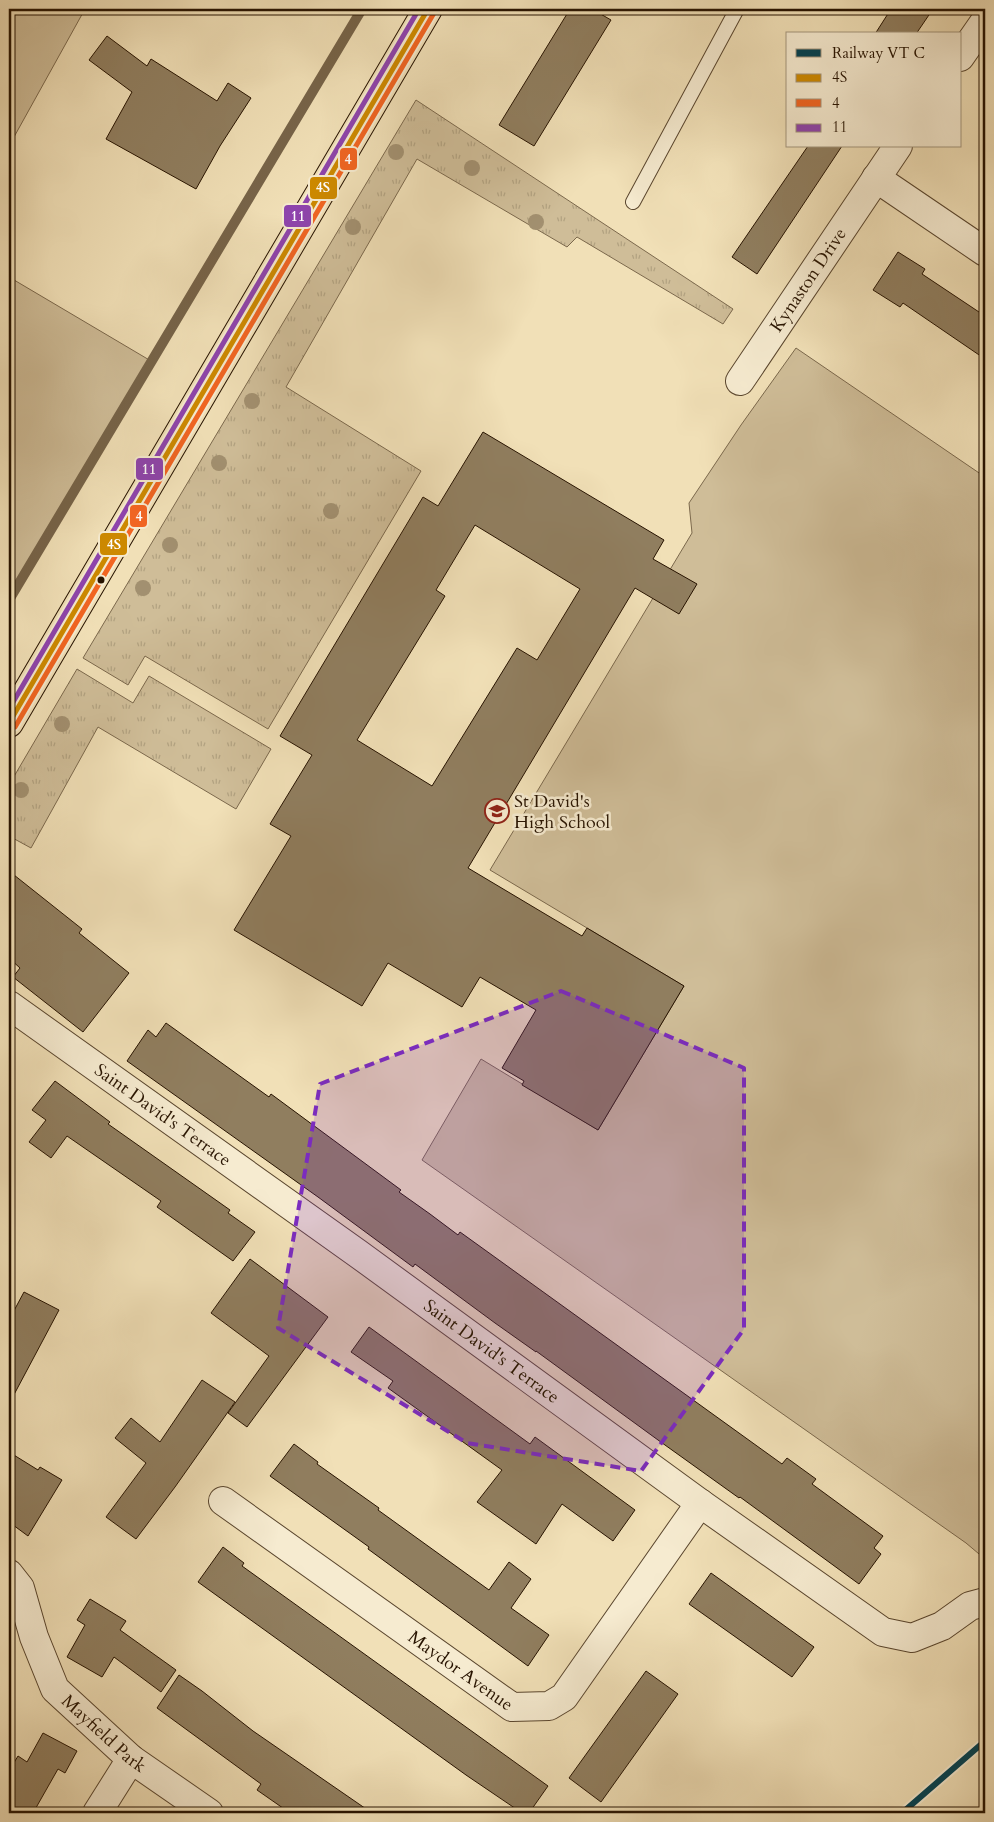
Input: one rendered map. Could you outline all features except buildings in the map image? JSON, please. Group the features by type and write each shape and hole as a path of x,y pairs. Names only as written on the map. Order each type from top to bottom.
{"main road":[{"path":"9,723 428,9"}],"street":[{"path":"962,54 985,21"},
{"name":"Kynaston Drive","path":"740,382 897,148"},
{"path":"876,178 985,252"},
{"name":"Saint David's Terrace","path":"9,1005 357,1252 700,1504 883,1632 912,1638 942,1626 970,1606 985,1602"},
{"name":"Maydor Avenue","path":"223,1501 512,1707 529,1708 549,1706 564,1697 700,1504"},
{"name":"Mayfield Park","path":"9,1574 20,1588 34,1637 55,1689 131,1759 209,1813"},
{"path":"98,1813 131,1759"}],"lane":[{"path":"633,202 737,9"}],"highlighted area":[{"path":"561,991 744,1068 744,1329 641,1471 467,1443 278,1328 320,1084"}],"green space":[{"path":"9,9 85,9 9,146"},
{"path":"416,100 733,309 723,324 577,237 567,247 417,159 286,387 421,471 268,729 145,656 128,685 83,658"},
{"path":"9,277 151,361 9,600"},
{"path":"796,348 985,477 985,1559 966,1543 422,1160 481,1059 598,1130 684,986 490,870 692,533 689,503 741,425"},
{"path":"77,669 133,703 149,676 271,749 236,809 98,727 31,848 9,836 9,785"}],"waterway":[{"path":"9,600 362,9"}],"transit line":[{"name":"11","path":"9,709 419,9"},
{"name":"4S","path":"9,723 428,9"},
{"name":"4","path":"15,727 434,13"},
{"path":"902,1813 985,1741"}],"place":[{"name":"St David's High School","path":"497,811"}]}
